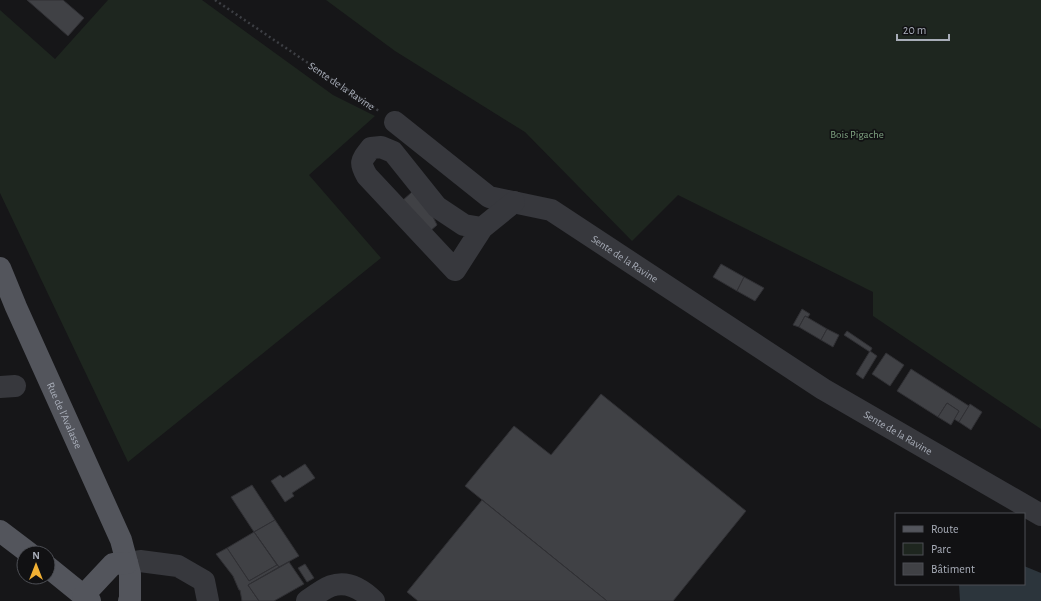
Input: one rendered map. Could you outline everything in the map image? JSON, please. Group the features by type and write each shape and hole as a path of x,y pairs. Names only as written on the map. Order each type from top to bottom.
{"main road":[{"name":"Rue de l'Avalasse","path":"0,268 8,306 121,540 130,574 129,601"},
{"path":"0,531 19,545"},
{"path":"56,573 87,598 113,564 127,563"}],"street":[{"name":"Sente de la Ravine","path":"395,122 489,197 551,210 822,389 1041,515"},
{"path":"482,228 464,225 437,207 393,152 381,147 371,148 363,159 362,166 367,176 455,270 482,228 514,202"},
{"path":"127,563 140,561 178,566 204,581 208,601"},
{"path":"307,601 332,586 348,585 364,592 374,601"}],"path":[{"name":"Sente de la Ravine","path":"215,0 395,122"}],"green space":[{"path":"108,0 202,0 333,95 375,116 309,175 381,258 128,462 0,193 0,10 55,59"},
{"name":"Bois Pigache","path":"326,0 1041,0 1041,429 873,316 873,292 678,195 632,241 525,132 395,51"}],"shaded area":[{"path":"1025,566 1041,573 1041,601 960,601 959,585 1025,585"}],"building":[{"path":"27,0 63,0 84,18 68,36"},
{"path":"412,192 432,215 437,225 429,232 402,201"},
{"path":"721,264 744,277 737,291 713,277"},
{"path":"744,277 764,288 755,301 737,291"},
{"path":"802,309 810,314 808,317 805,316 799,327 793,325"},
{"path":"805,316 827,329 821,340 799,327"},
{"path":"827,329 839,335 833,347 821,340"},
{"path":"847,331 872,348 870,352 844,335"},
{"path":"870,351 877,356 863,379 856,374"},
{"path":"886,353 904,365 890,386 872,374"},
{"path":"911,369 969,406 959,422 954,419 959,411 947,403 938,417 897,391"},
{"path":"601,394 746,511 673,601 607,601 465,486 514,426 551,455"},
{"path":"947,403 959,411 951,425 938,417"},
{"path":"970,404 982,412 971,430 959,422"},
{"path":"305,464 315,478 292,493 294,496 285,502 271,481 280,475 283,478"},
{"path":"252,485 275,520 254,532 231,497"},
{"path":"482,500 607,601 418,601 407,592"},
{"path":"275,520 299,556 279,567 254,532"},
{"path":"254,532 277,565 249,581 227,548"},
{"path":"227,548 249,581 277,565 279,567 248,585 259,601 242,601 240,590 233,576 216,554"},
{"path":"289,562 304,584 274,601 259,601 248,585"},
{"path":"305,564 314,578 307,582 298,568"}]}
